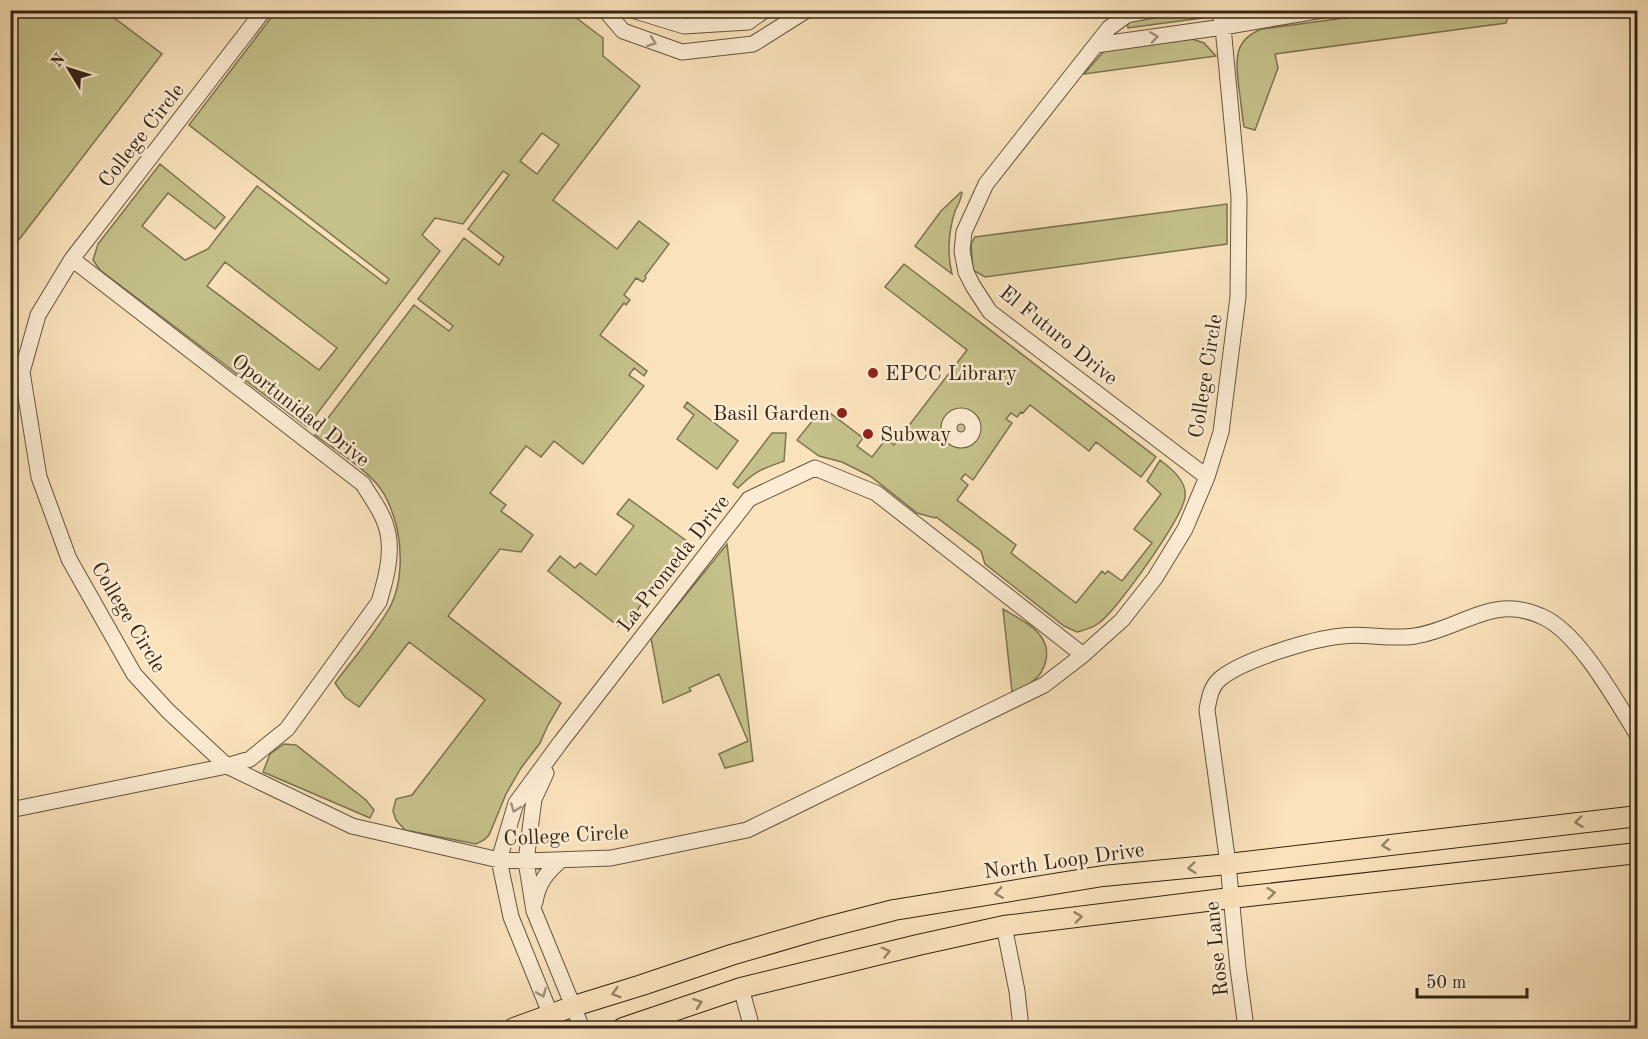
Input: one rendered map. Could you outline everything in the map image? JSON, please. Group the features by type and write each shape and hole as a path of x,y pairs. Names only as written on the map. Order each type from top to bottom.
{"main road":[{"name":"North Loop Drive","path":"514,1029 553,1022 574,1006 809,932 894,910 1103,876 1228,864 1638,816"},
{"path":"623,1029 741,988 1004,926 1231,898 1638,853"}],"street":[{"name":"College Circle","path":"264,10 72,259 39,315 22,372 39,477 69,559 134,674 168,711 227,766 351,826 499,860 526,861 611,858 747,830 1044,685 1083,655 1122,620 1155,578 1185,529 1207,477 1221,432 1238,297 1239,197 1223,27 1219,10"},
{"path":"605,10 623,31 682,52 753,44 807,10"},
{"path":"632,10 684,26 748,22 765,10"},
{"name":"El Futuro Drive","path":"1154,10 1127,15 1109,28 986,184 964,231 962,251 966,272 972,286 990,312 1207,477"},
{"path":"1096,45 1323,10"},
{"name":"Oportunidad Drive","path":"10,810 227,766 250,759 287,729 379,602 386,578 387,529 382,514 363,484 72,259"},
{"name":"La Promeda Drive","path":"560,743 748,499 815,468 876,493 1083,655"},
{"name":"Rose Lane","path":"1246,1029 1208,710 1209,698 1221,678 1259,659 1317,640 1362,635 1393,638 1414,636 1438,631 1489,610 1506,608 1524,610 1542,616 1558,625 1569,635 1608,688 1638,736"},
{"path":"553,1022 511,917 499,860 516,803 560,743"},
{"path":"560,743 534,799 526,861 534,911 582,1029"},
{"path":"534,911 537,889 545,876 561,860"},
{"path":"1004,926 1017,991 1021,1029"},
{"path":"741,988 752,1029"}],"shaded area":[{"path":"11,10 105,11 162,54 11,250"},
{"path":"277,10 567,11 603,38 603,56 640,86 553,200 617,249 639,221 669,244 643,282 636,278 624,295 630,300 626,305 624,303 600,335 647,371 644,376 634,368 629,375 644,386 583,464 554,441 541,457 526,446 490,493 506,505 501,511 533,535 521,552 500,549 448,616 561,703 540,743 521,768 506,794 489,835 476,844 405,830 396,820 393,811 396,799 412,795 485,700 409,642 359,707 345,697 335,683 391,605 399,577 400,547 394,516 380,488 362,470 315,435 414,305 449,331 453,326 418,299 464,238 499,265 504,257 468,229 509,175 503,171 463,224 435,218 422,235 440,251 307,427 100,270 93,260 98,244 160,164 225,217 215,229 168,193 142,226 185,260 208,249 257,186 386,284 389,279 189,125","holes":["542,133 559,145 537,174 520,161","225,262 337,348 319,370 207,286"]},
{"path":"1200,11 1202,18 1128,28 1127,21"},
{"path":"1396,11 1510,11 1506,23 1275,54 1278,68 1255,130 1244,127 1237,61 1245,39 1262,29"},
{"path":"1192,39 1204,43 1216,56 1084,74 1104,51"},
{"path":"961,192 962,196 955,211 950,235 949,258 952,274 915,246 941,211"},
{"path":"1227,204 1227,244 985,277 973,270 971,244 975,237"},
{"path":"904,264 1156,457 1141,477 1096,442 1089,451 1030,405 1017,417 1011,413 1006,419 1012,423 973,480 965,474 961,479 968,485 957,500 1016,545 1011,553 1076,603 1102,571 1105,574 1108,571 1122,581 1152,543 1134,529 1161,494 1147,481 1160,460 1174,471 1184,486 1185,497 1181,508 1161,543 1120,601 1094,626 1077,632 1064,626 985,564 981,551 936,517 917,513 870,476 842,462 819,456 797,440 817,415 820,418 826,410 863,438 857,446 872,457 886,439 894,445 967,350 885,287"},
{"path":"687,402 738,441 717,469 677,439 694,415 684,407"},
{"path":"772,433 786,433 784,461 759,471 738,488 733,484"},
{"path":"629,499 688,542 683,557 663,574 644,599 631,627 622,621 618,626 548,571 560,556 575,568 580,563 596,575 634,526 617,514"},
{"path":"727,544 753,761 725,768 719,754 748,741 719,674 689,688 691,691 663,703 651,638"},
{"path":"1003,609 1034,629 1045,643 1047,655 1044,667 1037,677 1029,684 1012,692"},
{"path":"284,744 296,745 366,800 374,810 370,818 263,772 270,754"}],"place":[{"name":"EPCC Library","path":"873,373"},
{"name":"Basil Garden","path":"842,413"},
{"name":"Subway","path":"868,434"}]}
